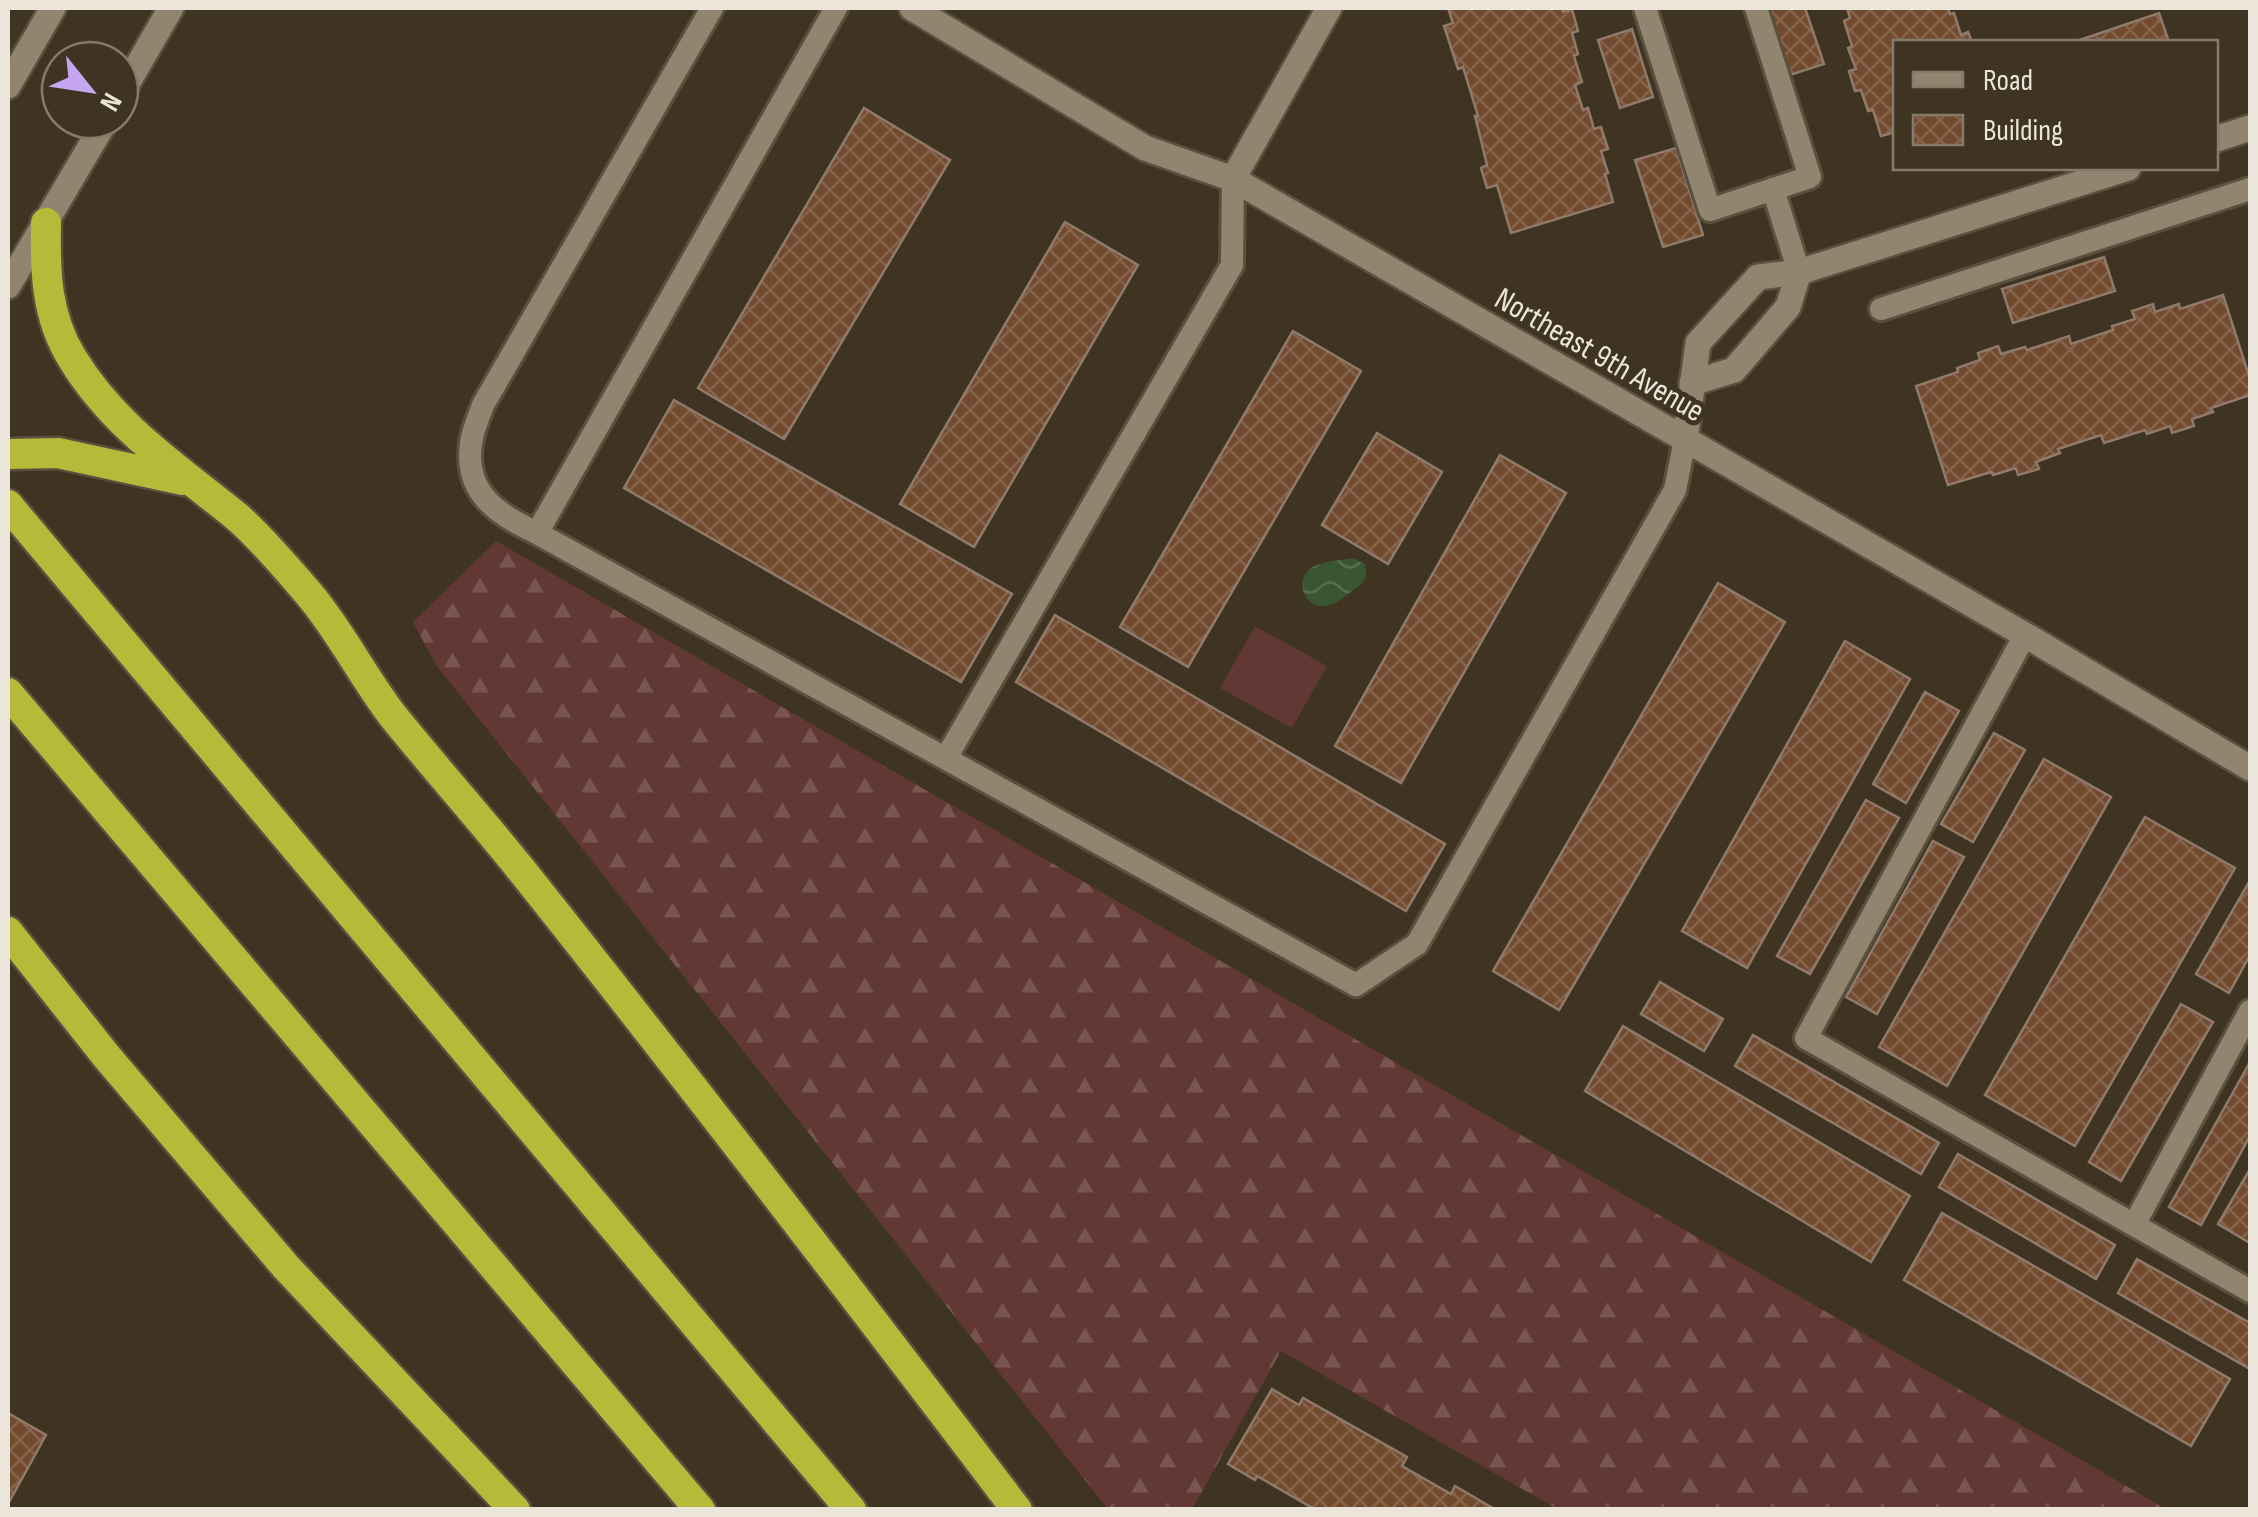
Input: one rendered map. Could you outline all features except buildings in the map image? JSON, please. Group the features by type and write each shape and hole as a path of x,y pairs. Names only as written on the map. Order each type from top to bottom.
{"highway":[{"path":"46,223 45,273 50,303 58,332 72,359 128,430 240,519 312,597 390,712 516,863 695,1090 1017,1510"},
{"path":"8,454 58,453 191,482"},
{"path":"8,504 851,1510"},
{"path":"8,693 700,1510"},
{"path":"8,932 107,1058 286,1268 515,1510"}],"street":[{"path":"8,86 53,8"},
{"path":"140,61 171,8"},
{"name":"Northeast 9th Avenue","path":"912,8 1145,148 1232,179 2250,768"},
{"path":"1232,179 1329,8"},
{"path":"2218,139 2250,128"},
{"path":"8,286 94,140"},
{"path":"1685,440 1698,343 1758,277 1800,272 2122,170"},
{"path":"1692,383 1734,370 1788,307 1800,272"}],"lane":[{"path":"712,8 483,405 470,443 478,488 493,508 508,519 1356,985 1416,944 1676,490 1685,440"},
{"path":"537,533 836,8"},
{"path":"1645,8 1710,210 1810,177 1756,8"},
{"path":"946,758 1232,265 1232,179"},
{"path":"1881,309 2250,188"},
{"path":"1773,189 1800,272"},
{"path":"2025,635 1806,1038 2250,1291"},
{"path":"2135,1223 2250,1011"}],"green space":[{"path":"496,541 2166,1509 1557,1509 1281,1351 1192,1509 1108,1509 436,665 413,622"},
{"path":"1255,626 1327,666 1292,728 1220,688"}],"water":[{"path":"1353,558 1365,564 1365,577 1360,585 1328,606 1317,605 1306,597 1302,584 1313,567"}]}
